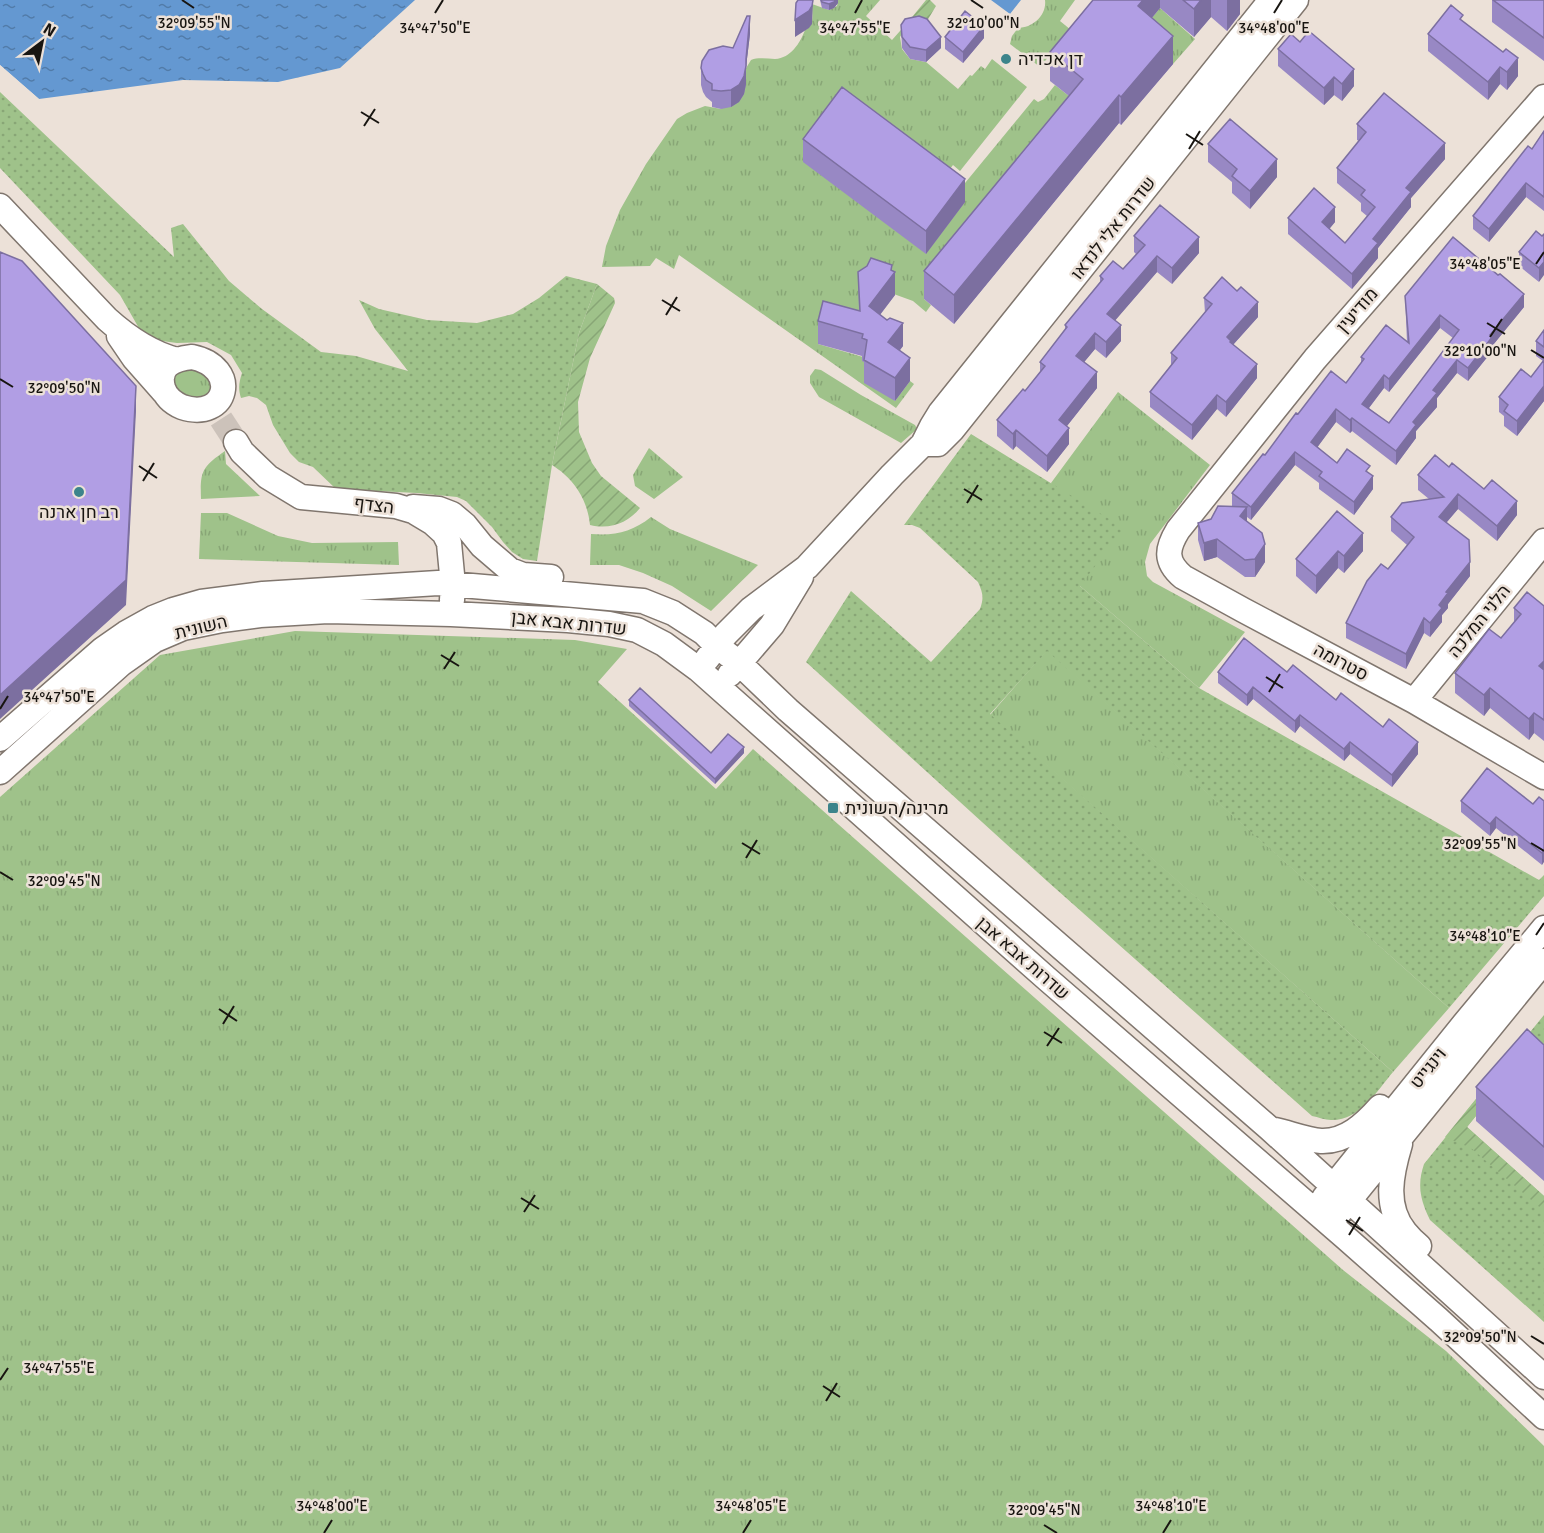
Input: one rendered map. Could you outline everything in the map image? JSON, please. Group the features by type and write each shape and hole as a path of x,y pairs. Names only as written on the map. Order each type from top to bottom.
{"street":[{"name":"שדרות אלי לנדאו","path":"699,669 709,639 734,626 751,609 807,567 923,444 940,413 1271,0"},
{"name":"שדרות אלי לנדאו","path":"923,444 938,444 952,430 1296,0"},
{"name":"מודיעין","path":"1178,530 1315,359 1544,97"},
{"path":"0,206 106,319 124,334 144,346 177,360"},
{"path":"106,319 134,358 168,398 174,403 194,410 208,408 216,413 223,383 213,366 192,357 171,362 165,368 162,377 164,392"},
{"name":"הצדף","path":"236,442 242,452 268,477 301,497 396,506 423,516 433,523 444,533 449,543 453,585 451,614"},
{"path":"396,506 439,508 452,514 495,559 510,570 523,575 593,582 643,601"},
{"name":"סטרומה","path":"1178,530 1170,544 1169,553 1171,561 1183,577 1414,701 1544,777"},
{"name":"הלני המלכה","path":"1414,701 1544,541"},
{"name":"שדרות אלי לנדאו","path":"719,688 772,624 807,567"},
{"name":"השונית","path":"0,739 103,649 126,633 173,610 201,602 263,594 438,583 453,585"},
{"name":"שדרות אבא אבן","path":"453,585 643,601 673,613 709,639 1269,1128 1544,1377"},
{"name":"השונית","path":"0,772 122,664 155,640 183,628 260,615 328,611 451,614"},
{"name":"שדרות אבא אבן","path":"451,614 568,620 609,624 637,630 664,644 699,669 940,884 1439,1320 1544,1417"},
{"path":"763,635 760,647 760,668 767,690"},
{"name":"וינגייט","path":"1322,1217 1342,1193 1464,1024 1544,928"},
{"name":"וינגייט","path":"1342,1193 1403,1136 1544,961"},
{"path":"1269,1128 1321,1141 1348,1135 1367,1122 1431,1045 1464,1024"},
{"path":"1403,1136 1393,1169 1391,1198 1394,1214 1405,1232 1438,1265 1456,1296"}],"green space":[{"path":"838,0 880,0 866,16 892,40 908,22 900,37 902,49 910,59 926,62 958,89 981,66 985,69 992,59 1027,87 960,171 953,165 940,182 956,194 1034,99 1038,102 1044,99 1055,85 1083,107 924,299 931,305 926,312 913,301 891,293 860,324 818,344 863,357 895,401 910,381 914,384 896,408 679,255 674,269 656,258 650,266 602,267 606,246 620,210 646,164 677,119 705,106 721,109 751,60 786,56 798,45 805,30 810,26 812,4 829,10 837,6"},
{"path":"926,0 930,0 936,6 927,21 908,22"},
{"path":"1045,0 1075,0 1060,21 1071,30 1040,67 1010,44 1018,28 1029,26 1038,20 1044,11"},
{"path":"1160,8 1195,39 1173,64 1138,34"},
{"path":"0,92 174,257 171,228 183,224 229,281 262,309 321,352 356,356 408,371 375,329 359,300 379,309 427,320 477,323 513,314 539,298 566,276 597,284 579,333 552,465 537,561 523,559 512,552 492,527 466,501 457,497 336,489 313,467 299,462 290,453 273,425 266,405 257,398 249,396 241,398 239,386 242,373 231,355 207,342 162,341 140,330 120,295 0,168"},
{"path":"597,284 614,298 615,303 590,358 578,402 579,432 592,463 601,476 640,508 630,518 605,527 590,525 585,504 578,491 561,471 552,465 579,333"},
{"path":"190,366 205,371 213,387 209,395 192,399 178,392 173,384 174,375 178,369"},
{"path":"815,369 821,370 915,425 917,429 901,443 819,397 810,383 810,376"},
{"path":"1118,392 1210,465 1150,544 1145,562 1147,576 1153,582 1245,632 1199,688 1080,586 1051,483"},
{"path":"971,434 1124,528 1080,586 1199,688 1539,880 1544,875 1544,896 1449,1008 1047,651 990,714 1393,1072 1374,1096 1350,1116 1326,1120 1312,1116 1047,881 806,662 851,591 931,662 980,609 982,596 978,582 920,528 904,525"},
{"path":"649,448 683,477 654,499 635,486 633,475"},
{"path":"225,451 226,464 260,496 201,499 204,470 211,461"},
{"path":"201,513 227,513 278,536 312,543 398,542 399,565 199,559"},
{"path":"651,517 670,529 758,565 711,611 672,586 643,573 619,565 590,565 591,534 623,532"},
{"path":"295,631 575,640 627,649 598,682 716,789 753,749 1343,1270 1446,1351 1544,1446 1544,1533 0,1533 0,797 160,655"},
{"path":"1047,650 1449,1008 1393,1072 990,715"},
{"path":"1544,1015 1544,1062 1522,1042"},
{"path":"1514,1052 1522,1059 1467,1127 1544,1196 1544,1322 1430,1220 1421,1192 1424,1164"},
{"path":"1514,1052 1522,1059 1467,1127 1544,1196 1544,1211 1471,1148 1445,1137"}],"water":[{"path":"0,0 415,0 340,68 278,82 183,80 39,99 0,65"},
{"path":"991,0 1021,0 1010,14"}],"pier":[{"path":"0,65 42,102 37,102 0,69"}],"building":[{"path":"798,0 813,0 809,11 795,20 796,3"},
{"path":"821,0 836,0 829,4"},
{"path":"1093,0 1143,0 1138,6 1173,36 1121,97 1119,95 954,295 924,271 1083,79 1050,52"},
{"path":"1183,0 1201,0 1194,9"},
{"path":"1493,0 1544,0 1544,38"},
{"path":"1451,5 1463,15 1460,19 1503,52 1506,49 1518,58 1507,72 1500,67 1488,82 1428,34"},
{"path":"965,11 984,26 963,52 945,37"},
{"path":"747,16 750,16 744,76 739,85 731,90 712,90 712,84 703,74 702,61 709,50 723,46 733,48"},
{"path":"919,16 927,19 941,37 926,50 910,47 902,37 901,25 905,19"},
{"path":"1309,31 1354,69 1342,84 1334,77 1324,88 1278,49 1291,34 1300,42"},
{"path":"842,87 965,179 926,231 803,139"},
{"path":"1384,93 1445,143 1406,188 1411,192 1373,239 1378,243 1352,274 1288,218 1314,188 1335,207 1322,222 1345,243 1375,207 1361,195 1365,190 1337,168 1366,132 1357,124"},
{"path":"1230,119 1277,159 1250,191 1232,176 1237,169 1208,144"},
{"path":"1544,131 1544,197 1526,183 1489,229 1473,216 1528,146 1532,149"},
{"path":"1160,205 1199,237 1172,268 1157,256 1107,314 1121,325 1106,342 1095,333 1076,356 1097,372 1059,420 1069,428 1047,456 1016,430 1013,434 997,420 1045,366 1040,362 1067,327 1065,325 1103,279 1100,276 1113,261 1123,269 1145,245 1134,236"},
{"path":"1536,231 1542,236 1544,234 1544,262 1539,268 1519,252"},
{"path":"1453,237 1524,294 1490,335 1493,336 1468,368 1457,360 1433,390 1437,393 1413,422 1416,425 1396,451 1352,418 1350,420 1336,409 1311,442 1337,463 1347,449 1370,466 1366,471 1373,476 1354,502 1319,476 1322,472 1295,452 1251,507 1232,493 1331,371 1346,383 1364,359 1361,357 1386,325 1409,343 1405,296","holes":["1440,315 1459,330 1389,423 1362,404 1384,375 1389,379"]},
{"path":"0,252 22,261 136,386 126,580 0,695"},
{"path":"871,258 892,265 891,270 895,272 869,306 887,320 890,318 903,323 888,342 910,358 895,378 864,360 867,340 862,338 863,334 818,321 823,301 860,311 858,272 867,266"},
{"path":"1222,277 1237,291 1241,287 1258,302 1227,337 1257,364 1226,402 1217,395 1192,425 1150,392 1177,358 1171,353 1212,304 1204,298"},
{"path":"1544,330 1544,347 1536,341"},
{"path":"1544,360 1544,386 1517,421 1504,411 1508,405 1499,397 1521,369 1531,377"},
{"path":"1435,455 1449,467 1452,463 1484,489 1492,480 1517,501 1497,526 1458,494 1439,517 1469,540 1470,562 1446,592 1448,593 1439,605 1442,608 1430,623 1424,618 1406,654 1346,623 1367,581 1381,564 1388,569 1414,537 1391,517 1402,503 1444,497 1418,475"},
{"path":"1218,506 1247,507 1240,516 1262,533 1265,544 1255,559 1245,560 1217,539 1204,543 1198,523 1211,519"},
{"path":"1337,511 1363,533 1344,556 1338,551 1316,576 1296,559"},
{"path":"1527,592 1544,606 1544,661 1539,666 1544,670 1544,720 1534,713 1529,719 1490,688 1484,695 1455,673 1489,629 1501,638 1521,614 1514,608"},
{"path":"1244,638 1287,672 1293,665 1336,700 1341,693 1383,727 1389,719 1418,742 1392,775 1350,742 1344,749 1300,715 1295,721 1253,687 1247,695 1218,672"},
{"path":"640,688 711,753 728,734 744,747 715,779 629,700"},
{"path":"1487,768 1533,804 1539,797 1544,801 1544,850 1542,853 1496,817 1490,824 1461,801"},
{"path":"1527,1029 1544,1045 1544,1147 1476,1087"}],"tunnel":[{"path":"221,419 236,442"}],"place":[{"name":"דן אכדיה","path":"1006,59"},
{"name":"רב חן ארנה","path":"79,492"},
{"name":"מרינה/השונית","path":"833,808"}]}
